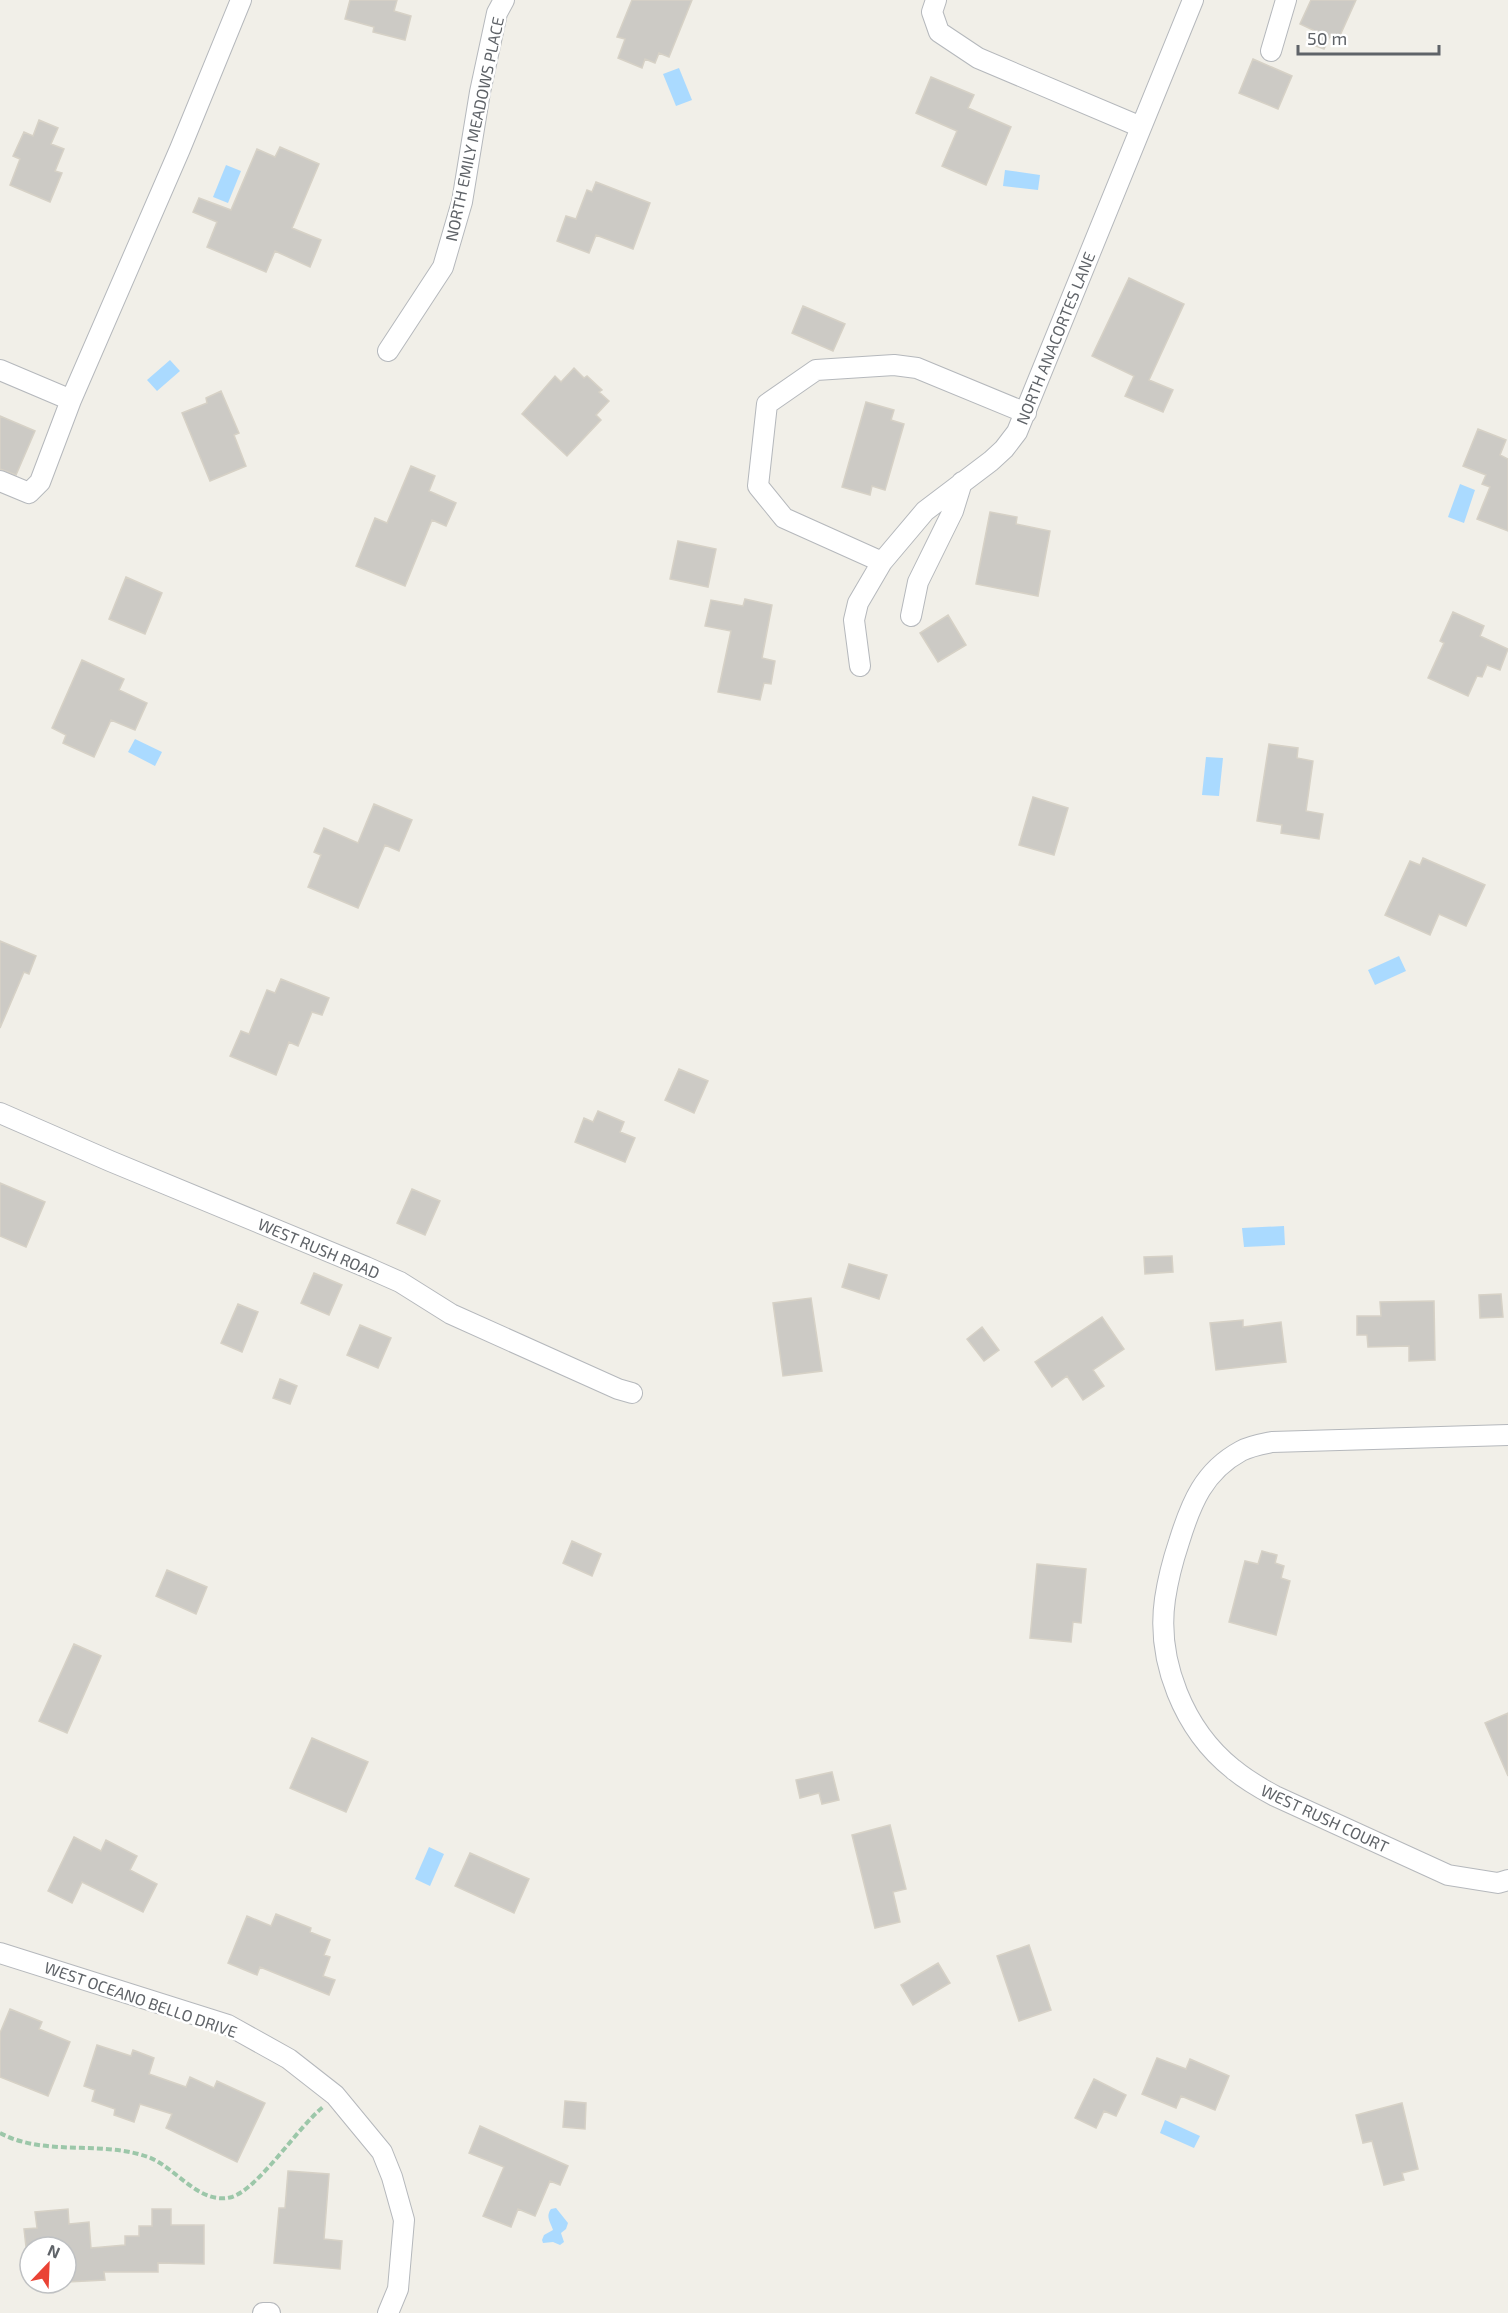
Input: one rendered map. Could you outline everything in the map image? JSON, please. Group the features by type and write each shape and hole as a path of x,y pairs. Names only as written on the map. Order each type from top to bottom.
{"street":[{"path":"0,481 29,493 40,482 71,400 180,150 241,0"},
{"name":"NORTH EMILY MEADOWS PLACE","path":"388,351 443,267 462,202 480,92 497,13 504,0"},
{"path":"936,0 932,12 939,32 978,58 1141,127"},
{"name":"NORTH ANACORTES LANE","path":"860,666 854,620 858,603 882,562 925,511 1004,449 1017,432 1193,0"},
{"path":"1271,51 1286,0"},
{"path":"882,562 784,518 758,486 767,404 816,370 894,365 917,368 1026,413"},
{"path":"0,370 71,400"},
{"path":"911,616 918,582 953,511 962,482"},
{"name":"WEST RUSH ROAD","path":"0,1113 400,1282 451,1314 618,1389 632,1393"},
{"name":"WEST RUSH COURT","path":"1508,1435 1272,1442 1242,1450 1210,1474 1189,1510 1171,1566 1165,1601 1164,1634 1167,1657 1178,1695 1196,1728 1216,1754 1246,1779 1275,1796 1448,1875 1498,1883 1508,1880"},
{"name":"WEST OCEANO BELLO DRIVE","path":"0,1953 228,2025 289,2060 334,2095 382,2152 393,2177 404,2220 398,2289 388,2313"},
{"path":"263,2313 270,2313"}],"path":[{"path":"0,2133 13,2140 32,2145 132,2152 171,2170 205,2195 218,2199 234,2196 251,2183 323,2107"}],"water":[{"path":"679,68 692,100 676,106 663,74"},
{"path":"226,165 241,171 228,203 213,197"},
{"path":"1005,170 1040,175 1038,190 1003,186"},
{"path":"170,360 180,371 157,391 147,380"},
{"path":"1460,484 1475,490 1464,523 1448,517"},
{"path":"135,739 162,752 155,766 128,752"},
{"path":"1206,757 1223,758 1219,796 1202,795"},
{"path":"1399,956 1406,971 1375,985 1368,970"},
{"path":"1284,1226 1285,1245 1244,1247 1242,1228"},
{"path":"429,1847 444,1854 430,1886 415,1879"},
{"path":"1165,2120 1200,2136 1194,2148 1160,2133"},
{"path":"556,2208 568,2223 566,2229 561,2233 564,2242 560,2245 553,2242 543,2243 544,2235 553,2230 548,2217 549,2212"}],"building":[{"path":"350,0 397,0 394,11 411,16 405,40 373,32 374,27 345,19"},
{"path":"632,0 692,0 669,57 659,53 655,63 645,59 642,68 618,58 625,39 617,37"},
{"path":"1311,0 1356,0 1338,40 1330,36 1324,49 1308,43 1313,30 1300,24"},
{"path":"1253,59 1292,76 1278,109 1239,93"},
{"path":"931,77 974,95 968,108 1011,127 986,185 942,166 957,131 916,113"},
{"path":"39,120 58,128 51,144 64,149 55,171 62,173 50,202 10,185 20,159 13,156 24,132 33,136"},
{"path":"280,147 319,164 292,228 321,240 310,267 275,251 266,272 207,247 217,222 193,212 199,198 231,210 257,149 275,157"},
{"path":"596,182 650,203 633,249 596,235 589,253 557,241 566,216 576,219 587,190 592,192"},
{"path":"1129,278 1184,304 1149,380 1173,390 1163,412 1125,396 1134,376 1092,356"},
{"path":"803,306 845,324 833,351 792,333"},
{"path":"574,368 602,390 599,392 609,401 596,415 601,420 567,456 522,414 555,376 561,382"},
{"path":"221,391 239,433 234,435 246,466 210,481 182,413 207,403 206,398"},
{"path":"866,402 894,410 891,420 904,424 885,490 872,486 870,495 842,487"},
{"path":"0,416 35,431 16,475 0,469"},
{"path":"1478,429 1506,440 1500,455 1508,459 1508,531 1477,519 1490,487 1482,484 1486,475 1463,466"},
{"path":"411,466 435,476 429,491 456,503 446,526 432,520 405,586 356,566 375,518 387,523"},
{"path":"990,512 1017,517 1016,524 1050,531 1038,596 976,584"},
{"path":"678,541 716,549 708,587 670,579"},
{"path":"126,577 162,593 145,634 109,619"},
{"path":"745,599 772,605 762,658 775,661 771,684 764,683 760,700 718,692 731,631 705,626 711,600 743,606"},
{"path":"1453,612 1484,626 1480,636 1508,649 1500,670 1487,665 1482,677 1477,676 1468,696 1428,678 1444,643 1440,641"},
{"path":"948,615 966,645 938,662 920,633"},
{"path":"82,660 124,679 119,690 147,703 135,730 111,720 94,757 63,743 66,735 52,728"},
{"path":"1269,744 1298,748 1297,758 1313,761 1306,811 1323,814 1319,839 1281,833 1282,825 1257,821"},
{"path":"1033,797 1068,808 1054,855 1019,845"},
{"path":"374,804 412,820 399,851 385,845 358,908 308,887 321,855 314,852 324,828 358,843"},
{"path":"1423,858 1485,885 1466,926 1439,914 1430,935 1385,915 1410,861 1420,865"},
{"path":"0,941 36,956 29,974 24,972 0,1028"},
{"path":"281,979 329,998 322,1015 312,1012 298,1046 289,1042 276,1075 230,1056 241,1031 249,1034 267,990 275,993"},
{"path":"679,1069 708,1081 694,1113 665,1100"},
{"path":"598,1111 624,1122 620,1132 635,1138 625,1162 575,1142 584,1118 593,1122"},
{"path":"0,1183 45,1202 26,1247 0,1236"},
{"path":"412,1189 440,1201 425,1235 397,1223"},
{"path":"1172,1256 1173,1272 1145,1274 1144,1257"},
{"path":"849,1264 887,1275 879,1299 842,1287"},
{"path":"314,1273 342,1285 329,1315 301,1303"},
{"path":"1501,1294 1503,1317 1480,1318 1479,1295"},
{"path":"811,1298 822,1371 783,1376 773,1303"},
{"path":"1434,1301 1435,1360 1409,1361 1409,1346 1368,1347 1367,1335 1357,1335 1357,1316 1381,1316 1380,1302"},
{"path":"238,1304 258,1312 242,1352 221,1343"},
{"path":"1102,1317 1124,1349 1093,1370 1104,1386 1083,1400 1067,1376 1052,1387 1035,1362"},
{"path":"1243,1320 1243,1327 1281,1322 1286,1362 1216,1370 1210,1323"},
{"path":"360,1325 391,1338 378,1368 347,1355"},
{"path":"982,1327 999,1350 984,1361 967,1339"},
{"path":"280,1379 297,1386 290,1404 273,1398"},
{"path":"572,1541 601,1554 592,1576 563,1563"},
{"path":"1262,1551 1277,1555 1275,1563 1284,1566 1281,1578 1290,1581 1276,1635 1229,1622 1245,1561 1258,1564"},
{"path":"1037,1564 1086,1569 1081,1623 1073,1622 1071,1642 1030,1638"},
{"path":"167,1570 207,1587 196,1614 156,1596"},
{"path":"74,1644 101,1656 67,1733 39,1721"},
{"path":"1508,1713 1508,1776 1485,1723"},
{"path":"312,1738 368,1762 346,1812 290,1788"},
{"path":"832,1772 839,1800 822,1804 819,1793 800,1798 796,1780"},
{"path":"890,1825 906,1889 893,1892 900,1922 875,1928 852,1835"},
{"path":"74,1837 101,1851 106,1840 137,1856 130,1870 157,1884 143,1912 82,1882 72,1903 48,1891"},
{"path":"470,1853 529,1879 514,1913 455,1886"},
{"path":"276,1914 311,1928 310,1932 330,1940 324,1955 330,1957 323,1976 335,1980 329,1995 260,1967 257,1975 228,1963 247,1916 271,1926"},
{"path":"1029,1945 1051,2010 1019,2021 997,1956"},
{"path":"938,1963 950,1983 913,2005 901,1985"},
{"path":"10,2009 42,2022 39,2029 70,2042 48,2096 0,2077 0,2033"},
{"path":"97,2045 131,2056 133,2050 154,2058 149,2074 186,2087 190,2077 214,2088 217,2081 265,2103 237,2162 166,2128 172,2114 140,2104 134,2122 114,2115 115,2109 92,2101 95,2090 84,2086"},
{"path":"1157,2058 1186,2069 1190,2059 1229,2076 1215,2110 1181,2096 1176,2108 1142,2094"},
{"path":"1094,2079 1126,2095 1116,2116 1104,2111 1096,2128 1075,2118"},
{"path":"565,2101 586,2103 585,2129 563,2127"},
{"path":"1402,2103 1418,2169 1402,2173 1404,2180 1384,2185 1372,2141 1363,2143 1356,2115"},
{"path":"480,2126 568,2166 560,2185 550,2181 535,2216 518,2209 511,2227 483,2216 504,2167 469,2153"},
{"path":"288,2171 329,2174 324,2239 342,2241 340,2269 274,2263 279,2208 285,2208"},
{"path":"68,2209 69,2224 89,2222 91,2248 125,2245 125,2236 139,2236 139,2226 152,2226 152,2209 171,2209 171,2225 204,2225 204,2264 158,2263 158,2272 104,2272 105,2280 78,2281 78,2235 25,2235 24,2229 37,2228 35,2212"}]}
